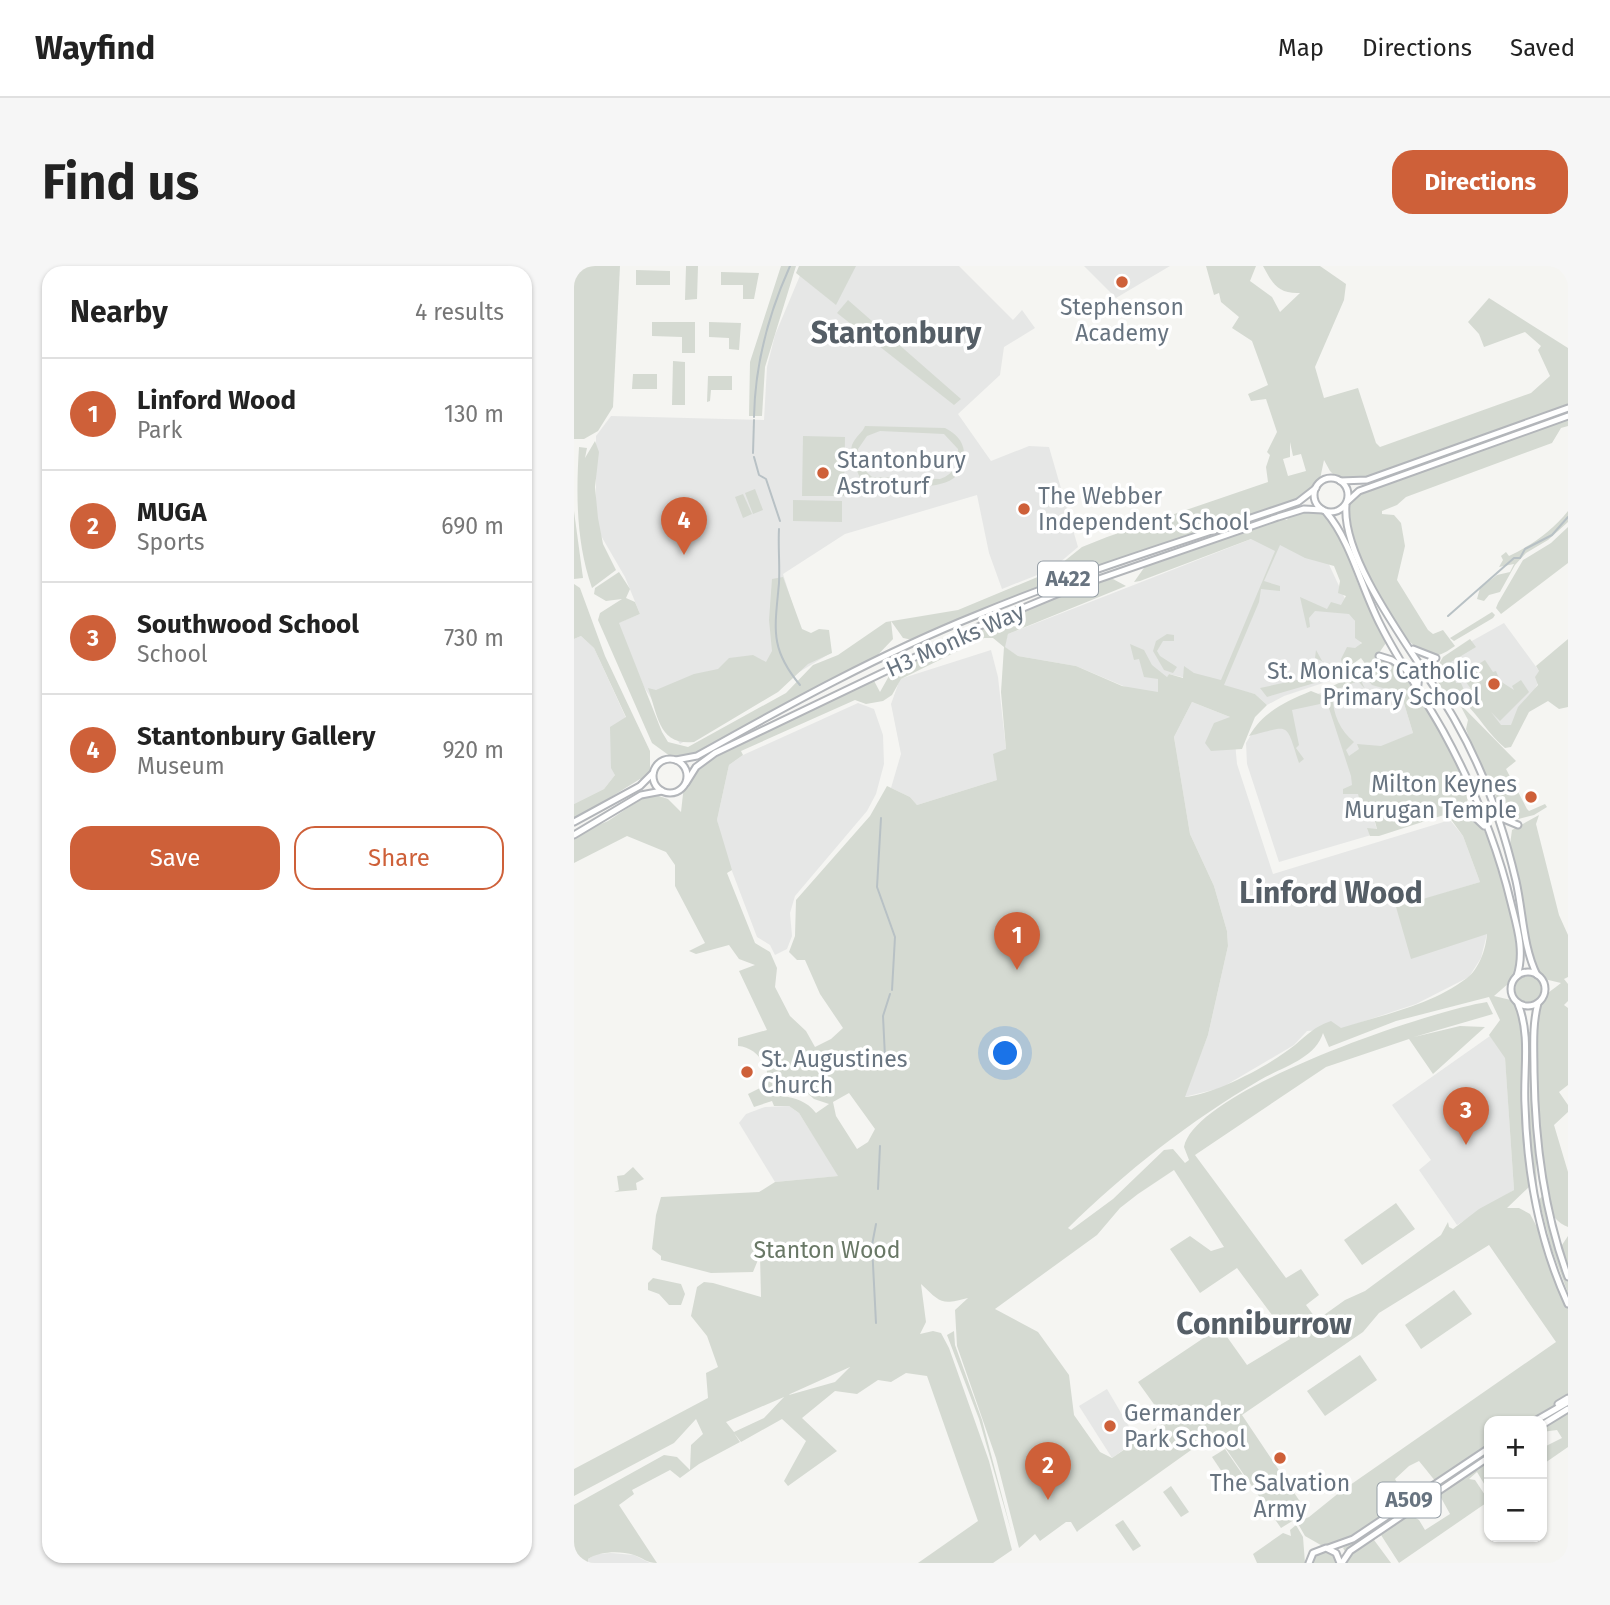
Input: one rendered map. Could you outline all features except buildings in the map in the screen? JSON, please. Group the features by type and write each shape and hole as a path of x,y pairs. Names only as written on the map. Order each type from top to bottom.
{"main road":[{"name":"A422","path":"1383,478 1568,408"},
{"name":"A422","path":"1324,511 1337,512 1368,483 1568,416"},
{"name":"A422","path":"1316,488 1327,479 1368,483"},
{"path":"1340,481 1348,490 1344,531 1366,597 1450,745 1488,831 1507,886 1522,955 1511,988 1525,1022 1526,1136 1536,1210 1568,1304"},
{"path":"1316,488 1316,502 1344,531"},
{"name":"H3 Monks Way","path":"686,783 713,750 852,670 966,619 1068,579 1291,505 1316,488"},
{"name":"H3 Monks Way","path":"676,760 713,750 980,626 1064,591 1291,512 1304,509 1324,511"},
{"path":"1349,545 1456,722 1494,807 1516,881 1529,955 1545,987 1533,1021 1537,1138 1547,1207 1568,1278"},
{"path":"1410,648 1436,658"},
{"path":"1379,656 1392,660 1406,670"},
{"path":"1418,688 1419,669"},
{"name":"A422","path":"574,822 640,786 663,761 676,760"},
{"path":"574,835 644,794 676,792 686,783 686,769 676,760"},
{"path":"653,772 654,784 662,792"},
{"path":"1494,807 1506,820 1518,825"},
{"path":"1466,809 1488,831"},
{"path":"1517,976 1527,972 1537,975"},
{"path":"1518,1004 1528,1006 1538,1003"},
{"path":"1544,1416 1568,1400"},
{"path":"1547,1422 1568,1409"},
{"name":"A509","path":"1328,1548 1353,1539 1484,1451"},
{"name":"A509","path":"1341,1563 1350,1551 1484,1460"},
{"path":"1309,1563 1316,1551 1328,1548 1336,1553 1341,1563"}],"shaded area":[{"path":"804,266 959,266 1013,320 1022,310 1035,328 1004,347 1000,375 958,414 991,461 1029,446 1049,447 1078,547 1052,569 1002,589 989,553 977,495 845,534 783,574 802,634 829,654 680,744 644,687 618,623 640,614 625,577 600,534 596,513 596,436 611,416 764,420 767,367 775,335"},
{"name":"Stephenson Academy","path":"1084,266 1170,266 1116,298"},
{"path":"1259,536 1299,551 1325,556 1354,618 1362,648 1350,657 1338,678 1284,696 1267,705 1255,694 1169,674 1158,693 1128,688 1076,666 1018,656 1004,647 1008,634"},
{"name":"St. Monica's Catholic Primary School","path":"1504,623 1542,675 1506,746 1464,695 1453,693 1445,656"},
{"path":"581,636 594,648 626,718 615,775 604,789 574,804 574,639"},
{"path":"991,650 998,677 1006,749 997,780 917,805 910,797 891,788 901,754 891,704 900,679"},
{"path":"1375,672 1403,700 1413,733 1357,763 1378,833 1279,862 1247,764 1246,743 1254,730 1302,700"},
{"path":"1192,702 1240,721 1235,742 1237,764 1273,874 1450,820 1463,836 1480,882 1396,908 1487,934 1481,958 1469,977 1416,1004 1341,1029 1307,1031 1294,1045 1221,1088 1184,1097 1208,1035 1228,946 1227,931 1214,886 1190,834 1174,737"},
{"path":"858,703 874,709 883,735 884,764 876,794 867,811 795,896 790,913 792,936 787,949 775,955 770,945 757,937 724,850 717,820 729,765 743,755"},
{"path":"1490,1036 1505,1057 1514,1190 1457,1225 1419,1170 1431,1160 1392,1105"},
{"path":"789,1106 799,1113 839,1176 775,1182 739,1123 746,1114 765,1107"},
{"name":"Germander Park School","path":"1107,1389 1137,1440 1112,1458 1079,1406"},
{"path":"596,1554 634,1555 650,1563 588,1563 588,1559"}],"green space":[{"path":"574,266 620,266 613,407 598,431 584,439 574,439"},
{"path":"686,266 698,266 697,299 685,300"},
{"path":"781,266 796,266 765,367 762,416 749,416 750,362"},
{"path":"799,266 856,266 836,305 796,273"},
{"path":"1206,266 1256,266 1250,281 1272,297 1280,312 1300,293 1287,292 1277,287 1263,266 1320,266 1346,284 1344,300 1315,367 1324,398 1358,388 1376,443 1380,447 1531,393 1550,376 1538,350 1541,346 1525,332 1484,347 1479,334 1468,322 1489,298 1568,348 1568,408 1373,477 1340,481 1324,460 1319,484 1298,502 1184,538 913,640 903,638 891,621 958,610 1052,571 1082,547 1268,482 1266,467 1270,455 1267,452 1277,432 1266,399 1251,401 1248,394 1268,385 1252,341 1232,328 1239,317 1221,302 1219,293 1214,295","holes":["1290,442 1293,456 1301,454 1306,471 1288,476 1283,459 1290,457"]},
{"path":"636,270 670,271 670,285 636,285"},
{"path":"721,272 759,273 754,299 743,299 743,285 721,285"},
{"path":"848,300 961,399 954,405 837,313"},
{"path":"652,322 695,322 695,353 682,353 682,337 652,336"},
{"path":"709,322 741,323 739,350 729,349 729,338 709,337"},
{"path":"673,361 685,362 685,405 672,405"},
{"path":"633,374 657,374 657,389 632,389"},
{"path":"708,376 732,376 732,390 711,390 710,401 707,402"},
{"path":"1568,416 1568,426 1561,428 1552,443 1406,497 1397,505 1382,511 1382,514 1394,515 1401,523 1405,546 1397,580 1428,630 1433,634 1443,630 1455,646 1437,655 1425,653 1402,633 1359,560 1345,520 1353,495"},
{"path":"865,426 945,428 962,444 963,467 955,477 942,484 908,487 861,485 851,451 853,442","holes":["880,431 944,434 958,449 958,459 952,471 940,479 872,477 860,466 858,449 867,436"]},
{"name":"Stantonbury Astroturf","path":"803,436 845,437 844,496 802,496"},
{"path":"595,441 599,452 595,487 598,518 603,544 616,570 592,588 580,536 578,483 579,447 587,448 585,458"},
{"path":"755,489 763,510 753,514 745,493"},
{"path":"743,494 752,514 743,518 735,497"},
{"path":"793,500 842,501 842,522 793,521"},
{"name":"Stanton Wood","path":"1300,510 1326,512 1345,546 1358,584 1386,643 1374,660 1392,661 1398,667 1442,729 1470,792 1466,805 1456,811 1470,815 1482,827 1497,854 1520,941 1517,976 1494,996 1515,1001 1524,1018 1530,1186 1507,1208 1519,1208 1530,1214 1546,1244 1568,1304 1568,1398 1542,1416 1484,1416 1484,1451 1436,1482 1419,1461 1409,1466 1395,1479 1407,1501 1353,1539 1326,1548 1305,1536 1297,1522 1309,1517 1340,1492 1556,1342 1489,1245 1379,1313 1363,1332 1242,1415 1307,1512 1281,1528 1215,1433 1077,1532 1071,1522 1066,1522 1040,1541 1035,1534 1019,1548 996,1458 957,1346 955,1310 968,1298 942,1301 921,1284 926,1322 920,1334 933,1331 941,1333 949,1348 989,1461 1012,1550 993,1563 918,1563 978,1521 927,1376 906,1373 891,1382 878,1380 857,1394 835,1391 802,1418 837,1451 788,1486 784,1481 806,1441 782,1419 741,1442 734,1433 740,1442 699,1464 680,1478 670,1470 632,1490 634,1494 619,1505 657,1563 617,1552 593,1556 588,1559 588,1563 574,1563 574,1505 664,1455 677,1457 690,1470 691,1445 703,1434 696,1419 674,1443 574,1496 574,1469 708,1398 706,1373 718,1367 707,1336 691,1316 697,1287 704,1282 713,1283 761,1297 760,1255 753,1272 711,1273 661,1260 661,1256 652,1249 661,1197 759,1192 775,1182 838,1176 799,1113 789,1106 774,1106 772,1101 754,1107 748,1094 768,1084 767,1071 761,1059 751,1050 738,1046 738,1038 767,1030 739,971 755,965 739,959 729,945 696,954 689,951 705,943 675,886 675,865 666,852 627,836 574,863 574,835 608,821 644,797 656,795 668,799 681,812 684,785 702,761 712,760 715,753 872,677 880,692 894,667 980,626 1099,580 1113,579 1126,586 1008,634 1005,647 1018,656 1076,666 1122,686 1158,692 1158,679 1144,677 1139,659 1134,660 1130,644 1144,650 1152,665 1167,677 1169,674 1183,678 1184,666 1194,673 1221,680 1275,551 1251,539 1134,582 1146,565 1278,517 1287,520 1291,512","holes":["1280,545 1305,558 1334,566 1340,581 1338,593 1346,596 1341,605 1331,602 1327,609 1300,597 1307,628 1310,627 1309,618 1315,611 1349,614 1355,621 1355,638 1362,643 1355,648 1347,647 1341,659 1343,666 1350,666 1361,658 1366,665 1374,660 1377,664 1361,672 1372,685 1386,689 1394,702 1403,700 1413,733 1381,746 1357,744 1359,749 1349,756 1346,750 1354,742 1337,719 1333,691 1358,681 1365,689 1358,674 1324,690 1351,776 1352,785 1343,789 1343,794 1358,794 1363,812 1370,820 1374,818 1377,829 1367,828 1370,836 1379,836 1447,814 1463,836 1480,882 1396,907 1411,959 1487,934 1481,958 1467,978 1438,995 1341,1028 1331,1021 1325,1023 1284,1053 1227,1085 1185,1097 1208,1035 1228,946 1227,931 1214,886 1190,834 1174,737 1192,702 1230,717 1214,723 1205,743 1211,751 1242,749 1255,717 1267,705 1255,694 1224,685 1259,602 1261,589 1280,591 1280,586 1264,581","984,638 993,638 1004,647 1001,692 1006,749 993,754 997,780 917,805 910,797 887,786 870,816 796,900 795,936 789,952 797,960 805,960 820,994 843,1028 831,1039 815,1047 806,1031 790,1016 775,987 777,968 770,952 755,943 727,873 732,870 717,820 729,765 743,755 741,751 855,700 866,704 883,701 892,695 901,679","1489,997 1500,1020 1489,1035 1505,1058 1514,1190 1479,1209 1453,1229 1448,1222 1441,1235 1365,1291 1345,1300 1317,1320 1306,1305 1319,1295 1301,1269 1286,1278 1195,1155 1326,1067 1409,1039 1433,1074 1485,1027 1460,1026 1414,1037 1493,1014 1487,1002 1370,1036 1270,1078 1228,1101 1198,1124 1184,1147 1189,1160 1185,1163 1173,1149 1164,1150 1113,1199 1071,1230 1068,1228 1160,1148 1234,1096 1305,1056 1319,1042 1323,1033 1329,1047 1396,1021","798,1085 814,1099 829,1104 816,1113 805,1103 782,1096","849,1093 875,1129 868,1142 857,1149 836,1116 833,1102","1174,1170 1224,1247 1211,1251 1190,1236 1170,1249 1200,1293 1237,1268 1290,1339 1247,1365 1220,1327 1138,1382 1166,1421 1112,1458 1100,1452 1074,1415 1069,1375 1038,1332 995,1309 1097,1235 1120,1208","850,1367 835,1382 790,1394","784,1397 764,1418 734,1432 726,1422"]},
{"path":"574,511 583,578 574,579"},
{"path":"1568,511 1568,522 1548,540 1526,553 1515,565 1500,592 1489,595 1484,601 1477,599 1480,588 1497,575 1510,572 1514,564 1499,567 1503,560 1501,556 1506,552 1509,556 1534,542"},
{"path":"1568,527 1568,563 1501,614 1496,608 1498,603 1523,560 1551,543"},
{"path":"619,572 630,589 626,598 635,602 640,614 619,623 662,732 668,742 688,747 786,693 813,665 838,655 891,621 893,639 873,660 697,756 674,759 652,743 598,620 600,613 622,599 606,601 594,594 595,588"},
{"path":"783,577 802,629 811,633 819,629 829,630 832,653 808,664 778,692 694,742 673,739 662,727 648,688 656,690 694,674 718,669 729,658 753,655 766,662 772,651 769,620 772,579"},
{"path":"574,584 580,588 605,656 650,751 650,772 643,781 640,779 574,820 574,804 604,789 615,775 611,768 610,727 626,717 594,648 581,636 574,639"},
{"path":"1492,612 1495,615 1493,618 1454,641 1450,638"},
{"path":"1167,634 1174,635 1174,641 1163,641 1157,651 1177,667 1173,673 1164,670 1153,651 1156,641"},
{"path":"1470,639 1476,647 1451,662 1456,683 1461,683 1464,690 1471,689 1461,675 1485,660 1493,672 1496,671 1500,681 1514,690 1512,686 1521,680 1529,692 1500,721 1491,712 1501,725 1511,725 1518,707 1538,685 1535,677 1539,671 1536,666 1568,639 1568,707 1559,709 1548,701 1529,712 1511,747 1505,748 1460,698 1441,687 1434,673 1443,657"},
{"path":"1323,663 1330,675 1325,680 1267,697 1260,688 1306,678 1310,671 1319,673"},
{"path":"1311,691 1321,695 1320,704 1292,710 1299,745 1296,748 1304,759 1299,763 1291,739 1284,730 1249,736 1268,714 1284,703"},
{"path":"1459,703 1516,761 1506,769 1527,809 1529,811 1545,804 1547,807 1534,815 1511,821 1501,808 1470,740 1466,729 1468,720"},
{"path":"1539,815 1536,824 1559,915 1568,935 1568,977 1564,979 1568,984 1568,1001 1564,1005 1568,1008 1568,1085 1559,1092 1568,1105 1568,1112 1554,1125 1568,1172 1568,1227 1553,1215 1543,1189 1536,1136 1533,1072 1533,1043 1538,1005 1561,983 1540,978 1531,962 1509,852 1512,830"},
{"path":"1528,976 1537,980 1541,989 1537,998 1528,1002 1519,998 1515,989 1519,980"},
{"path":"1529,1032 1532,1032 1537,1192 1530,1136"},
{"path":"633,1167 644,1179 636,1183 637,1190 614,1192 619,1190 617,1176 624,1175"},
{"path":"1543,1195 1560,1248 1568,1236 1568,1293 1552,1250 1539,1200"},
{"path":"1396,1203 1415,1229 1362,1265 1344,1240"},
{"path":"653,1278 681,1284 685,1294 681,1305 669,1305 659,1294 648,1290 648,1283"},
{"path":"1454,1290 1472,1314 1421,1349 1405,1325"},
{"path":"954,1331 955,1345 982,1420 1012,1534 979,1419 947,1335"},
{"path":"1360,1355 1377,1380 1325,1416 1307,1391"},
{"path":"1568,1413 1568,1447 1547,1462 1547,1446 1562,1438 1557,1430 1547,1431 1547,1426"},
{"path":"1225,1449 1243,1475 1230,1484 1212,1457"},
{"path":"1484,1455 1484,1458 1346,1553 1343,1548"},
{"path":"1484,1463 1484,1484 1477,1472 1469,1479 1475,1480 1484,1494 1484,1504 1399,1563 1381,1535 1374,1540 1391,1563 1346,1563 1356,1549 1414,1510 1415,1513 1411,1515 1419,1520 1425,1530 1450,1514 1439,1494"},
{"path":"1171,1486 1189,1512 1181,1517 1163,1492"},
{"path":"1123,1520 1141,1546 1133,1551 1115,1525"},
{"path":"1296,1525 1303,1537 1305,1563 1257,1563 1253,1554 1283,1533 1291,1536 1290,1530"},
{"path":"1327,1552 1334,1556 1336,1563 1312,1563 1315,1555"}],"waterway":[{"path":"754,417 764,340 790,266"},
{"path":"753,453 754,420"},
{"path":"754,457 759,475 766,479 780,521"},
{"path":"1448,616 1514,558 1520,558 1525,549 1552,535 1568,517"},
{"path":"779,529 776,637 783,660 800,685"},
{"path":"881,818 877,887 895,937 892,990"},
{"path":"885,1057 883,1016 890,994"},
{"path":"878,1189 880,1146"},
{"path":"876,1224 872,1245 876,1323"}],"place":[{"name":"Stephenson Academy","path":"1122,282"},
{"name":"Stantonbury Astroturf","path":"823,473"},
{"name":"The Webber Independent School","path":"1024,509"},
{"name":"Stantonbury Gallery","path":"684,555"},
{"name":"St. Monica's Catholic Primary School","path":"1494,684"},
{"name":"Milton Keynes Murugan Temple","path":"1531,797"},
{"name":"Linford Wood","path":"1017,970"},
{"name":"St. Augustines Church","path":"747,1072"},
{"name":"Southwood School","path":"1466,1145"},
{"name":"Germander Park School","path":"1110,1426"},
{"name":"The Salvation Army","path":"1280,1458"},
{"name":"MUGA","path":"1048,1500"}],"district":[{"name":"Stantonbury","path":"896,333"},
{"name":"Linford Wood","path":"1331,893"},
{"name":"Conniburrow","path":"1264,1324"}]}
